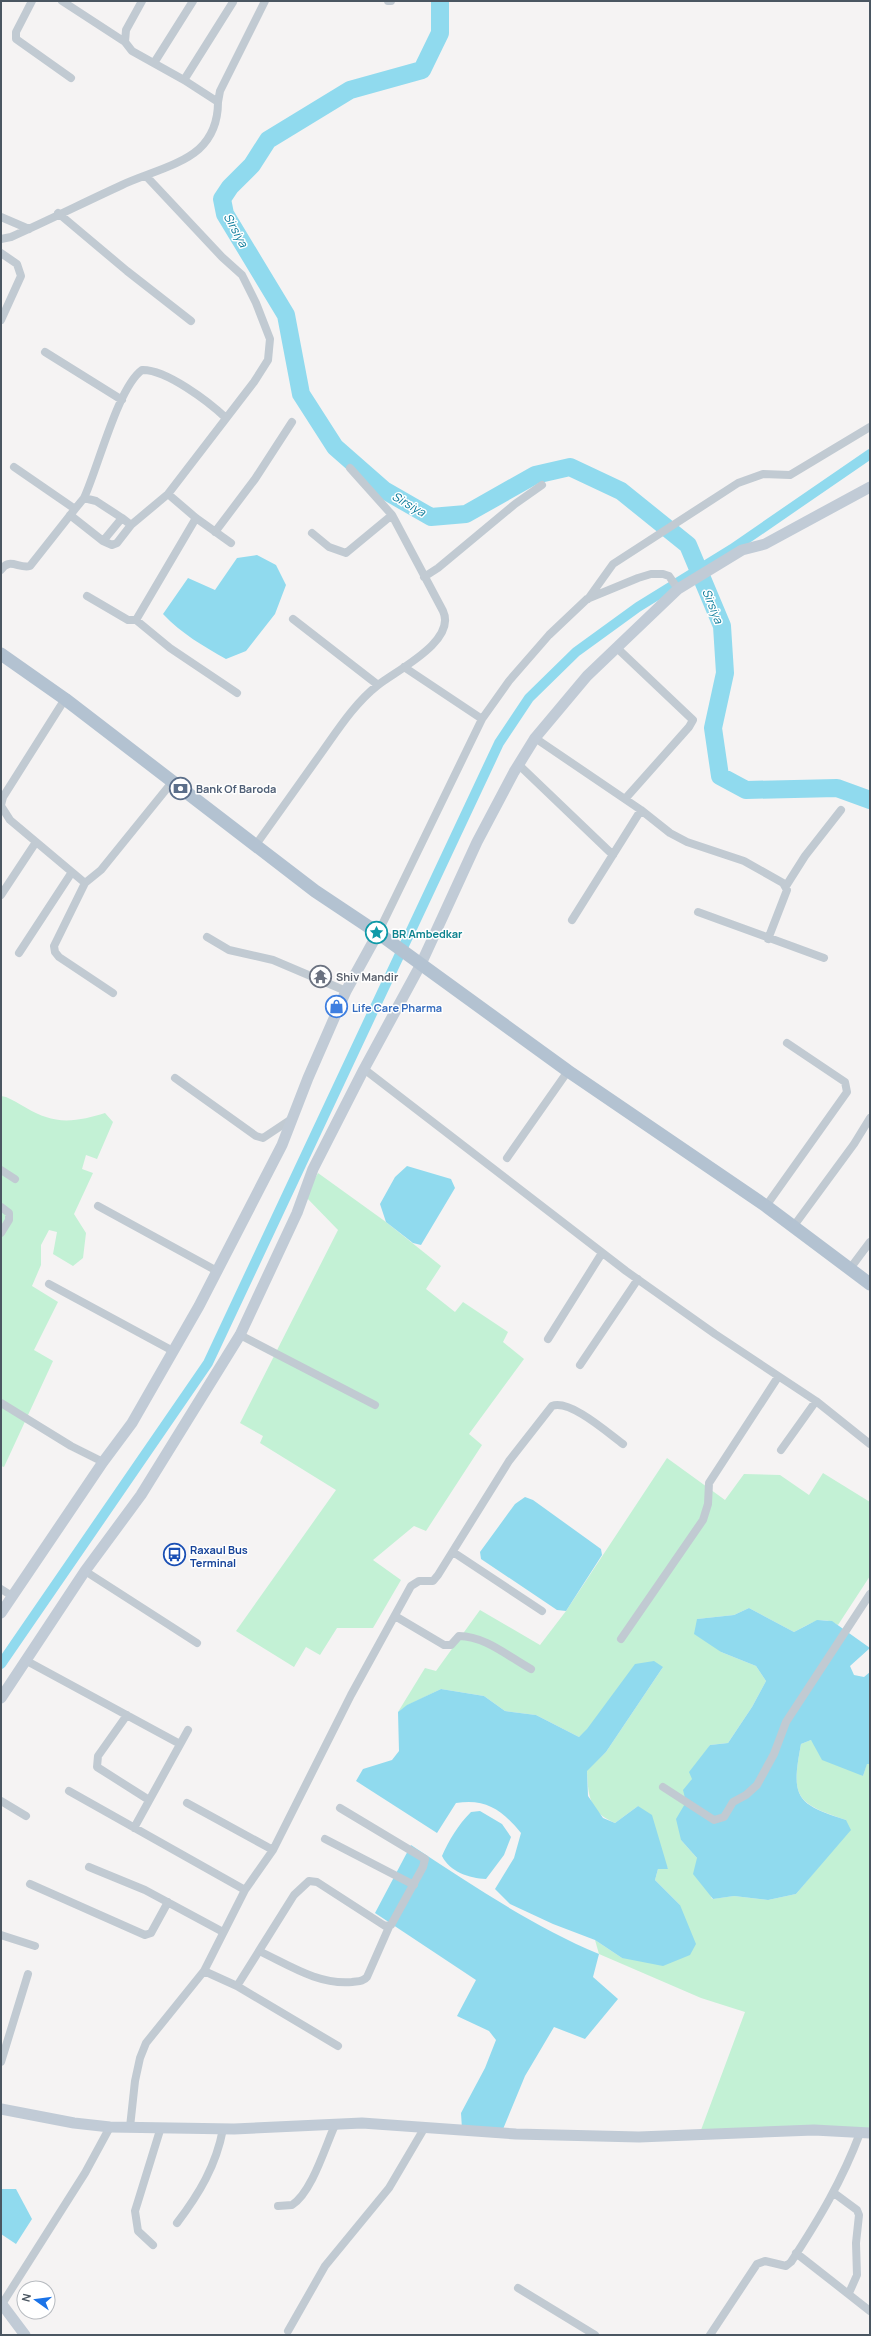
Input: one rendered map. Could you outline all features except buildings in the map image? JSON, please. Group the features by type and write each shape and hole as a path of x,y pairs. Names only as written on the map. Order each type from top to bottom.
{"main road":[{"path":"1,654 173,781 315,891 378,932 568,1071 766,1206 849,1270 870,1284"}],"street":[{"path":"32,1 15,36 71,78"},
{"path":"62,1 125,42 132,51 184,80 218,102"},
{"path":"125,42 126,30 142,1"},
{"path":"154,63 193,1"},
{"path":"1,239 29,230 58,214 146,176 199,149 214,127 218,116 220,91 265,1"},
{"path":"184,80 233,2"},
{"path":"14,467 73,512 103,541 112,545 117,543 131,525 168,494 268,360 270,339 256,303 242,275 222,257 146,176"},
{"path":"58,214 191,320"},
{"path":"1,217 29,230"},
{"path":"1,253 17,264 21,270 21,276 1,320"},
{"path":"45,352 122,400"},
{"path":"1,570 10,563 26,567 30,566 84,498 122,400 134,376 142,370 148,370 198,394 226,418"},
{"path":"215,532 255,479 292,422"},
{"path":"1,1613 103,1462 132,1423 217,1271 261,1188 293,1117 308,1078 346,991 378,932 482,718 509,681 549,635 588,599 613,564 738,483 764,474 790,475 870,427"},
{"path":"255,846 351,712 378,685 404,667 441,636 446,623 446,617 392,515 350,468"},
{"path":"424,577 438,568 515,504 542,485"},
{"path":"1,1698 85,1571 141,1495 240,1335 291,1228 314,1169 416,960 518,764 535,738 587,676 678,587 742,550 765,544 870,487"},
{"path":"168,494 196,518 230,543"},
{"path":"84,498 96,502 131,525"},
{"path":"312,533 329,547 346,553 392,515"},
{"path":"103,541 122,518"},
{"path":"136,620 196,518"},
{"path":"588,599 616,586 651,574 663,574 669,576 678,587"},
{"path":"87,596 128,620 136,620 170,648 237,693"},
{"path":"293,619 378,685"},
{"path":"617,648 693,720 689,727 625,799"},
{"path":"404,667 482,718"},
{"path":"65,700 3,797 1,805 10,820 85,883"},
{"path":"535,738 641,810 670,833 687,842 744,861 786,886"},
{"path":"518,764 613,855"},
{"path":"113,993 55,952 54,946 85,883 101,870 173,781"},
{"path":"572,920 641,810"},
{"path":"768,939 787,890 786,886 805,856 841,810"},
{"path":"1,895 36,842"},
{"path":"19,953 72,872"},
{"path":"698,912 768,939 824,958"},
{"path":"207,937 229,950 273,960 346,991"},
{"path":"766,1206 847,1092 845,1082 787,1043"},
{"path":"364,1069 638,1280 778,1377 816,1401 870,1444"},
{"path":"508,1158 568,1071"},
{"path":"175,1078 256,1136 264,1138 293,1117"},
{"path":"793,1227 854,1144 870,1118"},
{"path":"1,1170 15,1179"},
{"path":"98,1206 217,1271"},
{"path":"1,1207 9,1213 10,1216 1,1233"},
{"path":"849,1270 870,1242"},
{"path":"548,1339 602,1253"},
{"path":"580,1365 638,1280"},
{"path":"49,1284 173,1351"},
{"path":"240,1335 375,1405"},
{"path":"621,1639 703,1520 708,1504 707,1490 709,1483 778,1377"},
{"path":"781,1450 816,1401"},
{"path":"1,1403 71,1446 103,1462"},
{"path":"130,2127 135,2081 140,2058 146,2043 204,1971 222,1932 245,1890 272,1850 351,1695 415,1583 434,1581 509,1462 552,1406 557,1403 571,1407 623,1444"},
{"path":"453,1552 542,1611"},
{"path":"85,1571 197,1643"},
{"path":"1,1589 12,1596"},
{"path":"663,1787 714,1820 724,1817 733,1802 746,1795 757,1785 774,1754 786,1722 870,1594"},
{"path":"395,1616 444,1645 451,1645 459,1636 475,1639 486,1643 531,1669"},
{"path":"25,1660 180,1744"},
{"path":"127,1715 98,1756 97,1767 149,1800"},
{"path":"134,1828 188,1730"},
{"path":"69,1791 245,1890"},
{"path":"1,1801 26,1816"},
{"path":"187,1803 272,1850"},
{"path":"259,1951 320,1979 332,1982 361,1981 367,1977 389,1927 414,1885 425,1859 340,1808"},
{"path":"325,1839 414,1885"},
{"path":"89,1867 168,1902 222,1932"},
{"path":"236,1986 294,1895 309,1881 317,1882 389,1927"},
{"path":"30,1884 145,1935 151,1933 168,1902"},
{"path":"1,1935 35,1946"},
{"path":"204,1971 236,1986 338,2046"},
{"path":"1,2062 28,1974"},
{"path":"1,2109 74,2123 110,2127 223,2129 362,2123 516,2134 639,2137 814,2130 865,2133 834,2193 796,2253 786,2266 765,2261 757,2264 710,2335"},
{"path":"278,2206 292,2205 311,2181 335,2125"},
{"path":"25,2335 1,2304 85,2173 110,2127"},
{"path":"153,2245 138,2231 135,2211 161,2127"},
{"path":"288,2331 325,2266 389,2188 425,2127"},
{"path":"177,2223 210,2172 219,2152 223,2129"},
{"path":"834,2193 857,2210 859,2215 856,2243 857,2275 848,2293"},
{"path":"796,2253 870,2311"},
{"path":"518,2288 595,2335"}],"green space":[{"path":"1,1096 11,1099 36,1113 53,1119 76,1120 105,1113 113,1122 97,1159 86,1155 82,1169 93,1173 74,1214 86,1233 83,1258 73,1266 53,1254 57,1232 49,1230 41,1245 41,1265 32,1286 58,1302 34,1350 53,1361 4,1467 1,1466"},
{"path":"318,1173 386,1222 441,1266 426,1289 455,1312 463,1302 508,1332 503,1342 524,1359 469,1434 482,1445 426,1531 414,1526 373,1560 401,1580 373,1628 337,1628 320,1655 306,1647 294,1667 236,1631 336,1490 260,1443 263,1436 240,1423 338,1230 305,1196"},
{"path":"667,1458 725,1500 744,1474 780,1475 809,1495 823,1473 870,1502 870,1576 838,1625 826,1620 821,1620 810,1623 794,1632 749,1608 734,1615 697,1619 721,1652 756,1666 766,1681 752,1707 728,1743 710,1745 692,1779 681,1840 697,1858 712,1899 734,1896 768,1900 796,1894 821,1864 846,1820 816,1808 801,1796 797,1787 797,1776 801,1744 811,1740 863,1776 867,1763 870,1764 870,2138 789,2131 701,2130 745,2012 701,1998 599,1954 595,1940 622,1958 680,1905 655,1880 658,1869 668,1869 638,1806 615,1823 606,1819 595,1808 592,1802 589,1795 587,1779 587,1770 606,1752 663,1667 579,1737 536,1715 505,1711 484,1696 441,1689 408,1705 398,1712 425,1668 436,1671 480,1610 540,1645 566,1611"}],"water":[{"path":"257,555 276,565 286,585 275,614 246,651 226,659 185,634 163,614 188,578 215,590 237,558"},
{"path":"407,1166 451,1179 455,1188 421,1245 413,1243 386,1222 380,1204 395,1177"},
{"path":"525,1497 533,1500 601,1549 602,1555 566,1611 557,1610 481,1559 480,1552 515,1504"},
{"path":"749,1608 794,1632 817,1620 832,1621 870,1648 850,1666 854,1675 864,1677 870,1672 870,1764 867,1764 863,1776 822,1760 811,1740 801,1744 798,1762 797,1787 801,1796 807,1803 816,1809 846,1820 851,1830 796,1894 768,1900 734,1896 713,1899 693,1874 697,1858 681,1840 676,1819 686,1802 683,1790 692,1779 689,1772 710,1745 728,1743 752,1707 766,1681 756,1666 721,1652 694,1634 697,1619 734,1615"},
{"path":"654,1661 663,1667 606,1752 587,1771 588,1796 603,1818 615,1823 638,1806 652,1815 668,1869 658,1869 655,1880 680,1905 696,1944 690,1955 663,1966 622,1958 595,1940 553,1924 510,1904 495,1889 514,1858 521,1833 500,1812 485,1804 476,1802 456,1803 437,1833 356,1781 363,1769 392,1760 399,1751 398,1712 407,1705 441,1689 484,1696 505,1711 536,1715 579,1737 587,1729 635,1664"},
{"path":"480,1811 502,1824 511,1837 504,1855 486,1879 467,1876 455,1870 445,1862 442,1856 454,1833 466,1817 471,1812"},
{"path":"411,1845 526,1918 599,1954 593,1977 618,1999 585,2039 554,2027 525,2076 501,2134 462,2129 461,2113 485,2068 496,2040 489,2031 457,2016 476,1980 375,1913"},
{"path":"1,2189 16,2189 32,2219 16,2244 1,2234"}],"waterway":[{"name":"Sirsiya","path":"440,1 440,33 422,70 350,90 268,140 252,165 230,187 222,199 225,214 286,315 301,394 335,447 384,490 431,517 466,514 535,475 570,467 621,491 688,545 722,626 725,673 713,728 720,776 746,790 837,788 870,800"},
{"path":"1,1664 208,1363 499,743 529,698 576,652 638,607 732,549 870,454"}],"place":[{"name":"Bank Of Baroda","path":"180,788"},
{"name":"BR Ambedkar","path":"377,933"},
{"name":"Shiv Mandir","path":"321,976"},
{"name":"Life Care Pharma","path":"337,1007"},
{"name":"Raxaul Bus Terminal","path":"174,1555"}]}
